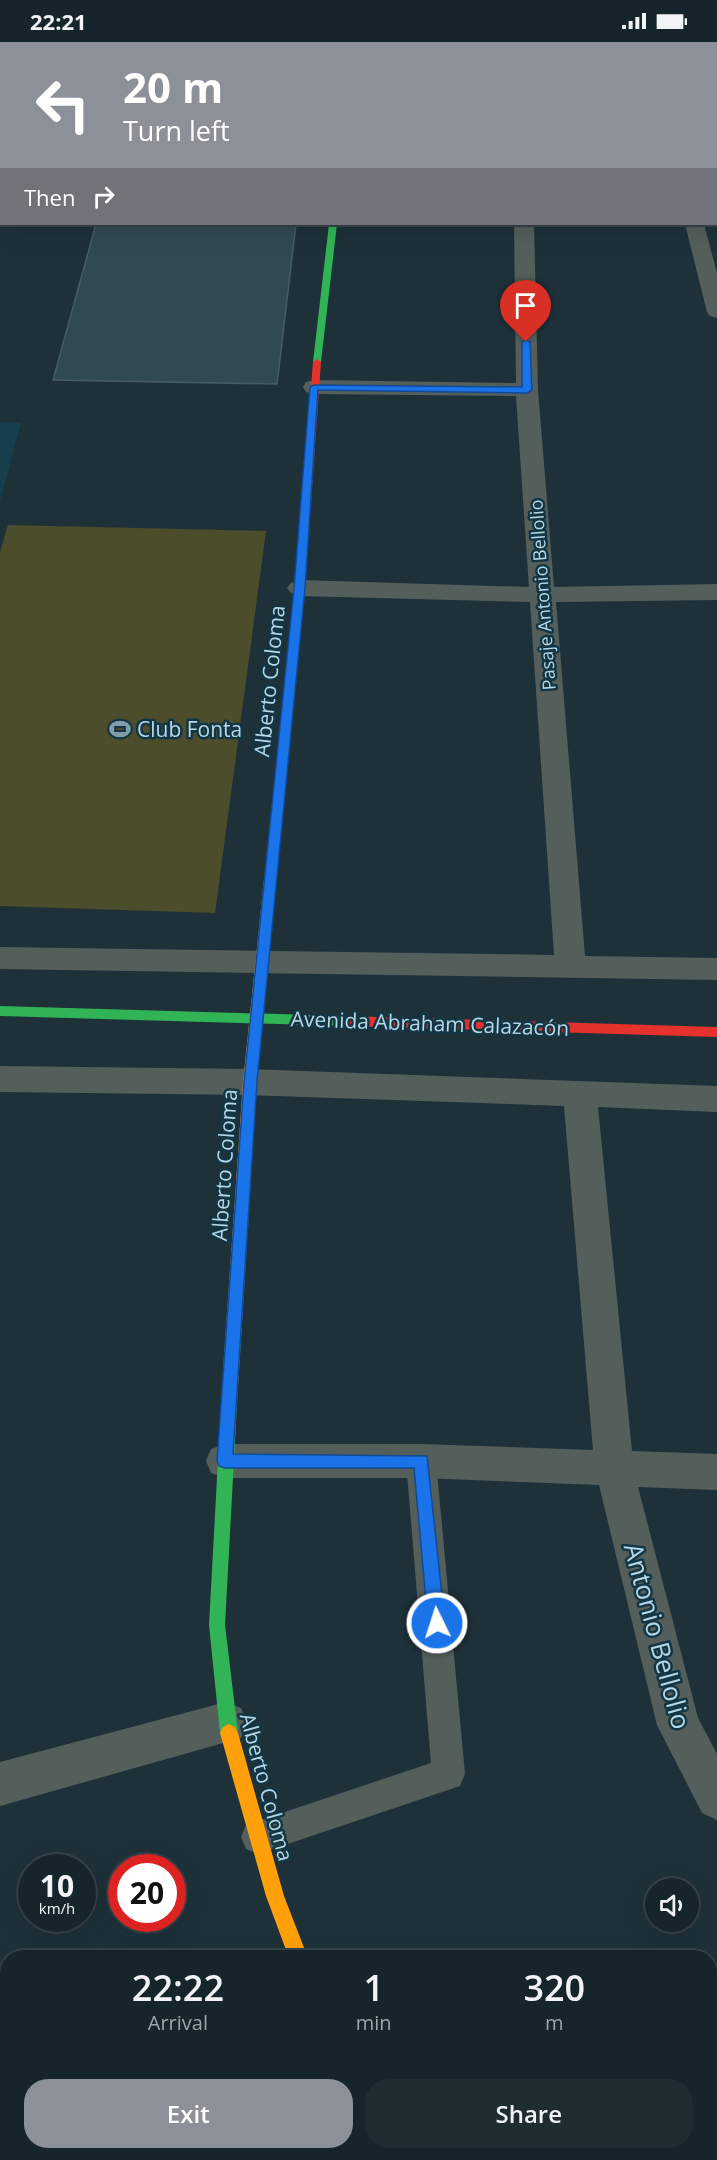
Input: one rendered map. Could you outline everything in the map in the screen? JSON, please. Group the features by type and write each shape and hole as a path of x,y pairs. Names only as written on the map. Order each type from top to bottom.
{"street":[{"name":"Alberto Coloma","path":"296,1950 275,1896 226,1723 217,1625 225,1461 250,1082 300,588 314,387 333,225"},
{"name":"Pasaje Antonio Bellolio","path":"524,225 527,390 570,966"},
{"path":"694,225 717,312"},
{"path":"314,387 527,390"},
{"path":"300,588 541,595 717,592"},
{"path":"0,958 717,969"},
{"name":"Avenida Abraham Calazacón","path":"0,1011 257,1016 717,1032"},
{"path":"0,1079 250,1082 717,1099"},
{"name":"Antonio Bellolio","path":"580,1095 614,1467 678,1725 717,1798"},
{"path":"225,1461 421,1461 717,1472"},
{"path":"0,1784 226,1723"}],"lane":[{"path":"258,1837 448,1774 435,1601 421,1461"}],"shaded area":[{"path":"0,422 21,423 0,501"}],"green space":[{"name":"Club Fonta","path":"8,525 266,531 215,913 0,906 0,552"}],"building":[{"path":"96,225 296,225 277,384 53,380"}],"traffic: fast":[{"path":"317,362 333,225"},
{"path":"0,1011 346,1021"},
{"path":"229,1733 217,1625 230,1386"}],"traffic: slow":[{"path":"230,1386 250,1082 271,870"},
{"path":"229,1733 275,1896 296,1950"}],"traffic: jam":[{"path":"271,870 300,588 317,362"},
{"path":"346,1021 717,1032"}],"place":[{"name":"Club Fonta","path":"120,729"}],"route":[{"path":"437,1623 421,1461 225,1461 250,1082 300,588 305,490 314,387 527,390 526,342"}]}
